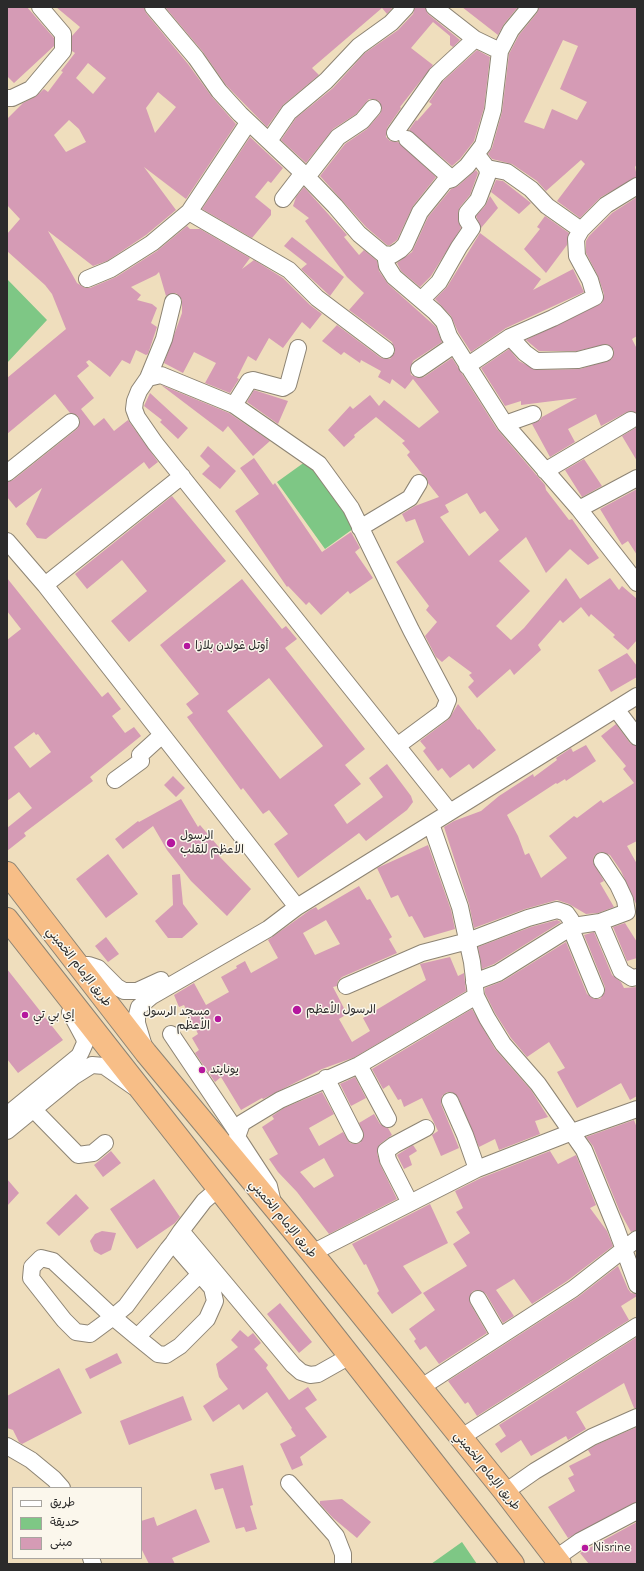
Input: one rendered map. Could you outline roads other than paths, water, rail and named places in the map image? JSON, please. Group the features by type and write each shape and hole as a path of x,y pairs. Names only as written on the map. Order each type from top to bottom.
{"highway":[{"name":"طريق الإمام الخميني","path":"7,873 146,1053 312,1253 505,1492 558,1561"},
{"path":"7,919 513,1564"}],"street":[{"path":"7,98 12,98 31,89 63,51 64,34 40,7"},
{"path":"153,7 196,58 219,91 248,123 305,175 335,206 359,234 385,254 392,255 400,250 408,239 414,222 420,212 445,182 452,179 477,155 486,136 493,110 500,52 511,30 530,7"},
{"path":"269,141 289,112 326,81 360,46 406,7"},
{"path":"434,7 475,39 500,52"},
{"path":"452,179 401,136 436,75 475,39"},
{"path":"283,199 338,137 362,121 373,108"},
{"path":"87,279 111,269 152,243 190,212 248,123"},
{"path":"421,300 439,282 472,228 467,220 467,213 478,200 488,174 487,168 477,155"},
{"path":"487,168 506,172 532,189 546,206 582,230"},
{"path":"467,366 510,337 595,297 576,251 576,240 582,230 606,205 637,186"},
{"path":"190,212 289,270 317,298 386,350"},
{"path":"385,254 390,272 444,322 454,345 505,424 578,509 637,583"},
{"path":"173,302 164,339 148,378 139,391 134,409 143,427 450,812"},
{"path":"510,337 525,353 536,361 578,360 605,353"},
{"path":"419,369 454,345"},
{"path":"234,405 249,381 253,380 283,388 288,385 298,348"},
{"path":"148,378 161,375 234,405 319,464 351,508 448,700 443,712 397,746"},
{"path":"505,424 533,414"},
{"path":"545,471 631,420"},
{"path":"7,473 71,422"},
{"path":"45,585 182,476"},
{"path":"578,509 637,478"},
{"path":"360,528 410,498 419,483"},
{"path":"7,541 45,585 296,908"},
{"path":"78,966 89,965 98,968 117,987 124,991 141,996 296,908 637,696"},
{"path":"616,709 637,737"},
{"path":"115,780 141,761 140,755 162,735"},
{"path":"431,824 460,907 468,941 475,989 487,1018 503,1044 538,1084 572,1132 592,1166 637,1285"},
{"path":"237,1132 242,1123 280,1100 326,1078 359,1065 557,935 580,925 600,922 632,911 618,885 602,862"},
{"path":"346,986 422,953 468,941 552,910 562,911 569,916 571,920 571,928 596,990"},
{"path":"600,922 621,971 632,978 637,977"},
{"path":"7,1115 79,1056 84,1048 84,1038 70,1012 58,984"},
{"path":"141,996 136,1023 146,1053"},
{"path":"171,1034 237,1132 237,1137 241,1145 269,1186 275,1209"},
{"path":"7,1131 73,1077 92,1065 101,1065 129,1085 143,1091"},
{"path":"359,1065 388,1119"},
{"path":"326,1078 355,1135"},
{"path":"450,1101 465,1135 477,1169"},
{"path":"34,1110 78,1155 93,1154 105,1143"},
{"path":"312,1253 477,1169 572,1132 637,1110"},
{"path":"410,1203 388,1160 386,1151 394,1145 426,1128"},
{"path":"177,1237 200,1274 212,1288 215,1301 207,1319 180,1346 166,1355 158,1354 137,1337 113,1317 53,1261 41,1258 32,1267 31,1278 64,1320 76,1332 90,1334 113,1317 126,1306 177,1237 204,1201 218,1189"},
{"path":"177,1237 301,1372 310,1375 318,1374 350,1356"},
{"path":"420,1388 573,1289 637,1239"},
{"path":"137,1337 200,1274"},
{"path":"478,1299 499,1336"},
{"path":"460,1438 637,1326"},
{"path":"505,1492 535,1471 592,1437 637,1417"},
{"path":"7,1446 31,1460 54,1479 61,1487"},
{"path":"289,1483 336,1536 343,1554 343,1564"},
{"path":"558,1561 580,1541 637,1510"}],"place":[{"name":"أوتل غولدن بلازا","path":"187,646"},
{"name":"الرسول الأعظم للقلب","path":"171,843"},
{"name":"الرسول الأعظم","path":"297,1010"},
{"name":"إي بي تي","path":"25,1015"},
{"name":"مسجد الرسول الأعظم","path":"218,1019"},
{"name":"يونايتد","path":"202,1070"},
{"name":"Nisrine","path":"585,1548"}]}
